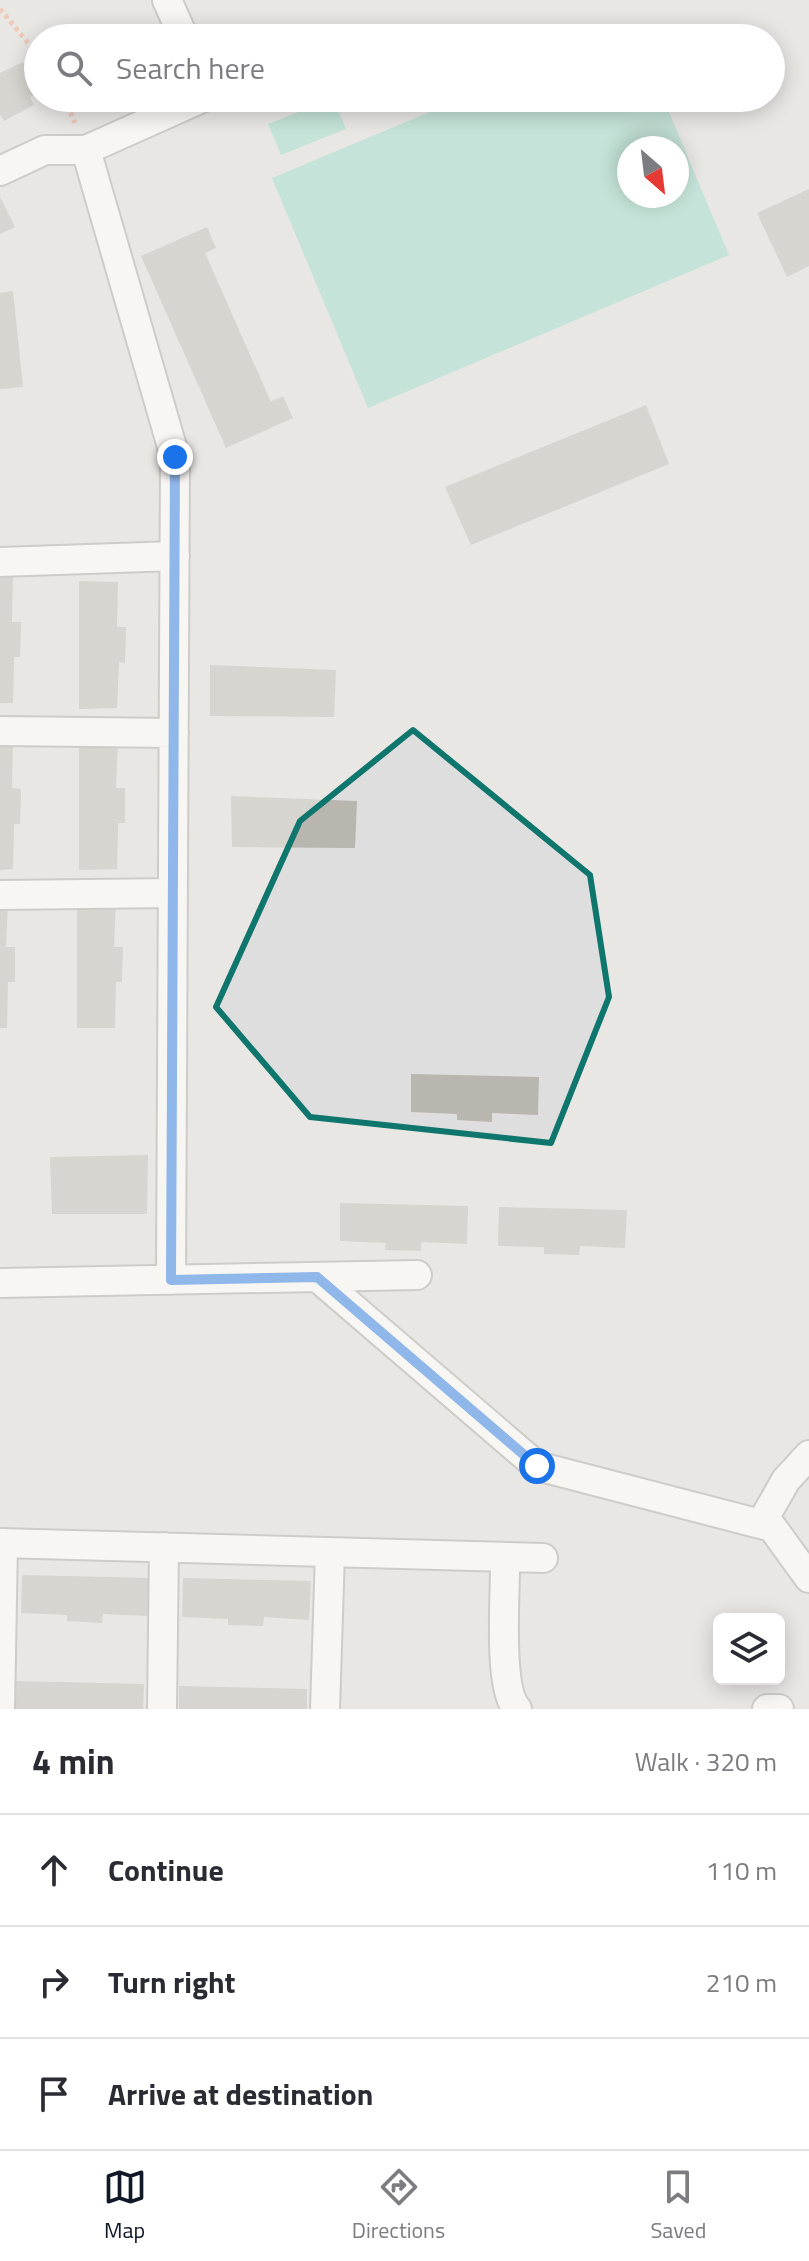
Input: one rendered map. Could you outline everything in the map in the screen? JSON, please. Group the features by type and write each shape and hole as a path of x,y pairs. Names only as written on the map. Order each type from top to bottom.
{"street":[{"path":"167,0 178,24"},
{"path":"0,171 45,150 86,150 171,112"},
{"path":"86,150 175,457 171,1280"},
{"path":"0,562 175,556"},
{"path":"0,731 174,733"},
{"path":"0,895 173,893"},
{"path":"0,1283 417,1275"},
{"path":"317,1277 537,1466 767,1526 809,1541"},
{"path":"767,1526 786,1480 809,1455"},
{"path":"767,1526 809,1578"},
{"path":"0,1709 2,1543 543,1558"},
{"path":"162,1709 164,1547"},
{"path":"325,1709 330,1552"},
{"path":"505,1557 507,1678 511,1702 517,1709"},
{"path":"767,1709 779,1709"}],"path":[{"path":"0,9 24,38"}],"highlighted area":[{"path":"413,730 590,875 609,997 551,1143 310,1117 216,1007 300,821"}],"shaded area":[{"path":"0,0 809,0 809,1709 0,1709"}],"green space":[{"path":"298,112 339,112 346,129 281,155 268,124"},
{"path":"430,112 669,112 679,136 617,136 617,208 689,208 689,160 729,255 368,408 272,178"}],"building":[{"path":"24,64 24,110 4,121 0,114 0,73"},
{"path":"809,189 809,266 787,277 757,213"},
{"path":"0,197 15,227 0,234"},
{"path":"207,227 216,248 205,253 271,402 283,396 293,418 226,448 141,256"},
{"path":"13,291 23,387 0,389 0,293"},
{"path":"646,405 669,464 471,545 445,487"},
{"path":"0,577 13,577 12,622 21,622 20,657 14,657 13,703 0,703"},
{"path":"79,581 118,582 117,627 126,627 125,663 119,662 117,708 79,709"},
{"path":"210,665 336,670 334,717 210,716"},
{"path":"79,742 118,743 116,788 125,788 125,823 118,823 117,869 79,870"},
{"path":"0,743 13,743 12,788 21,789 20,824 14,824 13,869 0,870"},
{"path":"231,796 357,801 355,848 232,847"},
{"path":"0,901 8,901 6,947 15,947 15,982 8,982 7,1028 0,1028"},
{"path":"77,901 116,901 114,947 123,947 122,982 116,982 115,1028 77,1028"},
{"path":"411,1074 539,1077 538,1115 492,1113 492,1122 457,1120 457,1114 411,1112"},
{"path":"148,1155 147,1214 52,1214 50,1157"},
{"path":"340,1203 468,1206 467,1244 421,1242 421,1251 385,1250 386,1243 340,1241"},
{"path":"499,1207 627,1210 625,1248 580,1246 579,1255 544,1254 544,1247 498,1246"},
{"path":"22,1575 150,1578 148,1616 103,1614 102,1623 67,1621 67,1615 21,1613"},
{"path":"183,1578 311,1581 309,1620 264,1617 263,1626 228,1625 228,1619 182,1617"},
{"path":"16,1681 144,1684 143,1709 16,1709"},
{"path":"179,1686 307,1689 307,1709 179,1709"}],"route":[{"path":"175,457 171,1280 317,1277 537,1466"}]}
